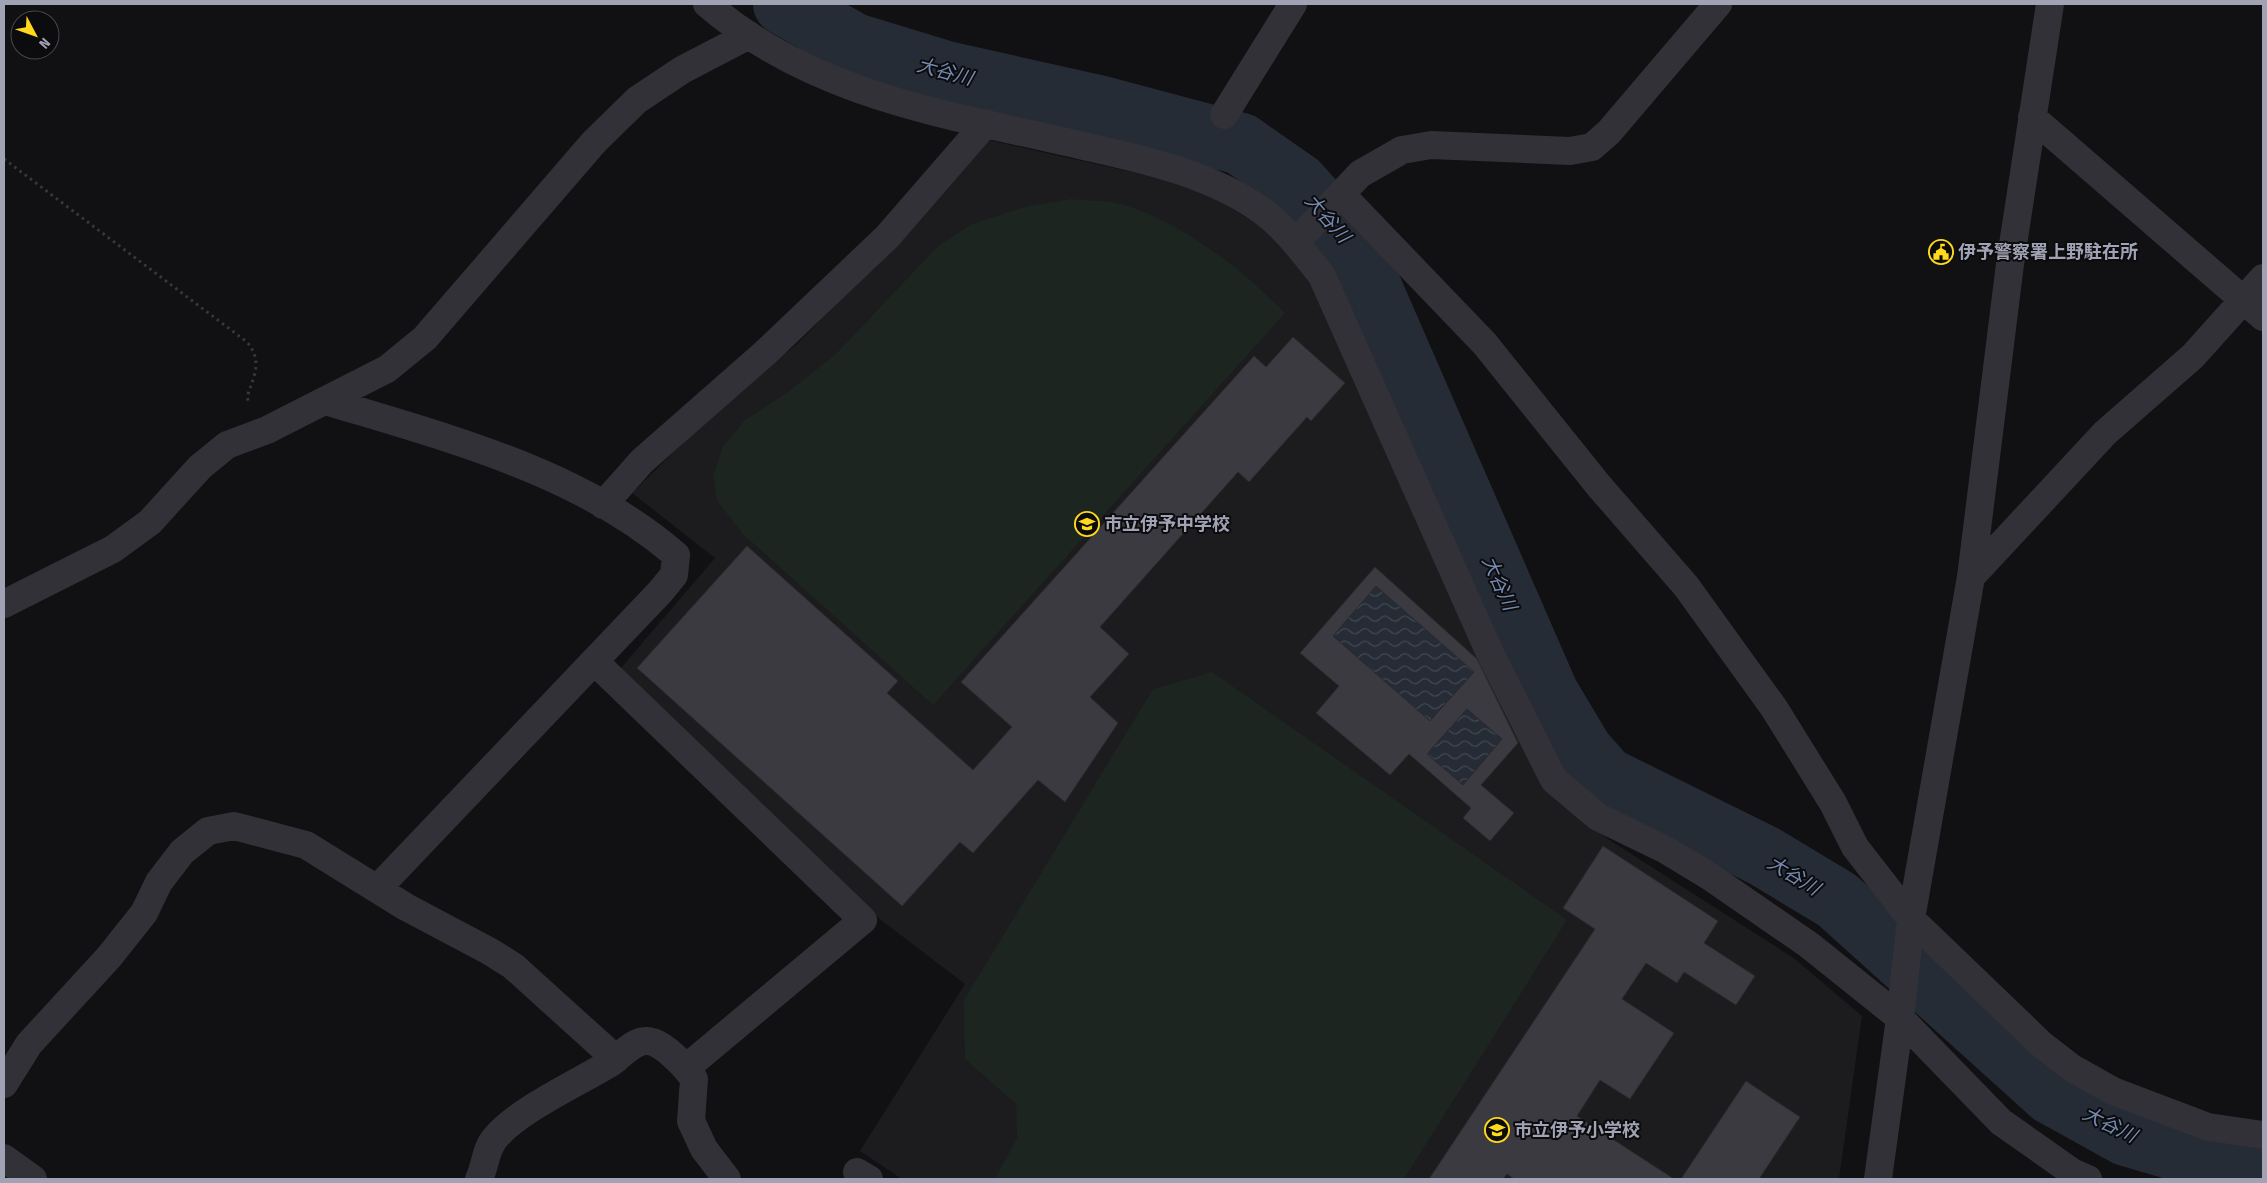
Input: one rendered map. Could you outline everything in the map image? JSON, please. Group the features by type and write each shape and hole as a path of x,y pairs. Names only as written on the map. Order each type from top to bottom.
{"street":[{"path":"708,4 749,35 842,85 896,103 1149,160 1194,175 1230,191 1262,210 1300,238 1322,276 1489,652 1554,780 1598,817 1673,854 1801,939 1901,1012 2001,1122 2072,1172 2088,1179"},
{"path":"1224,115 1293,4"},
{"path":"1300,238 1360,174 1402,150 1431,145 1547,151 1570,151 1592,147 1609,132 1718,4"},
{"path":"1878,1179 1901,1012 1910,926 1971,577 2010,264 2050,4"},
{"path":"4,604 113,549 150,522 200,467 227,445 261,432 387,369 426,338 594,142 637,100 682,70 749,35"},
{"path":"2032,117 2254,308"},
{"path":"604,505 642,461 765,353 887,237 986,124"},
{"path":"1336,198 1485,344 1599,486 1686,586 1774,708 1832,803 1855,847 1910,926 2041,1044 2072,1068 2113,1091 2208,1127 2263,1135"},
{"path":"1971,577 2105,433 2193,356 2254,308 2263,278"},
{"path":"326,401 486,451 550,478 604,505 660,542 676,555 674,575 377,889"},
{"path":"594,661 863,920 686,1068"},
{"path":"4,1084 29,1044 109,957 144,913 159,882 182,852 208,831 234,826 306,845 445,928 490,950 513,966 616,1059"},
{"path":"480,1179 486,1153 495,1137 518,1117 616,1059 634,1044 648,1040 662,1047 686,1068 694,1078 691,1121 704,1149 727,1179"},
{"path":"4,1158 33,1179"}],"path":[{"path":"4,159 247,342 255,351 257,368 247,397 261,432"}],"shaded area":[{"path":"988,140 1163,179 1207,194 1253,221 1279,240 1316,290 1546,785 1608,839 1795,959 1862,1016 1839,1179 902,1179 860,1151 965,984 881,920 620,669 715,558 632,493 734,393 796,345 849,291"},
{"path":"1071,199 1118,203 1169,224 1231,264 1285,313 933,705 743,534 717,501 713,476 723,446 745,420 788,392 836,354 938,246 972,224 1025,207"},
{"path":"1212,672 1567,920 1404,1179 995,1179 1017,1138 1016,1104 965,1059 964,1000 1153,689"}],"water":[{"path":"1376,586 1474,672 1430,721 1333,636"},
{"path":"1467,709 1502,739 1463,785 1427,754"}],"building":[{"path":"1293,337 1345,383 1311,421 1307,417 1249,482 1238,472 1100,627 1129,654 1090,697 1118,723 1065,802 1038,780 973,853 960,842 902,906 637,668 747,546 898,681 887,693 973,770 1012,727 961,682 1254,356 1266,367"},
{"path":"1375,567 1477,659 1518,743 1481,785 1514,813 1490,841 1463,818 1471,808 1409,754 1390,775 1316,713 1339,686 1300,653","holes":["1376,586 1474,672 1430,721 1333,636","1467,709 1502,739 1463,785 1427,754"]},
{"path":"1603,846 1718,921 1704,943 1755,976 1736,1005 1684,972 1677,983 1646,963 1622,999 1674,1033 1630,1099 1600,1080 1577,1116 1674,1179 1514,1179 1507,1174 1503,1179 1429,1179 1595,929 1563,908"},
{"path":"1746,1081 1800,1117 1759,1179 1681,1179"}],"waterway":[{"name":"大谷川","path":"784,4 854,44 946,72 1098,106 1241,144 1298,184 1352,244 1548,694 1582,751 1606,778 1764,856 1837,900 2052,1094 2126,1135 2215,1161 2263,1171"}],"place":[{"name":"伊予警察署上野駐在所","path":"1941,252"},
{"name":"市立伊予中学校","path":"1087,524"},
{"name":"市立伊予小学校","path":"1497,1130"}]}
